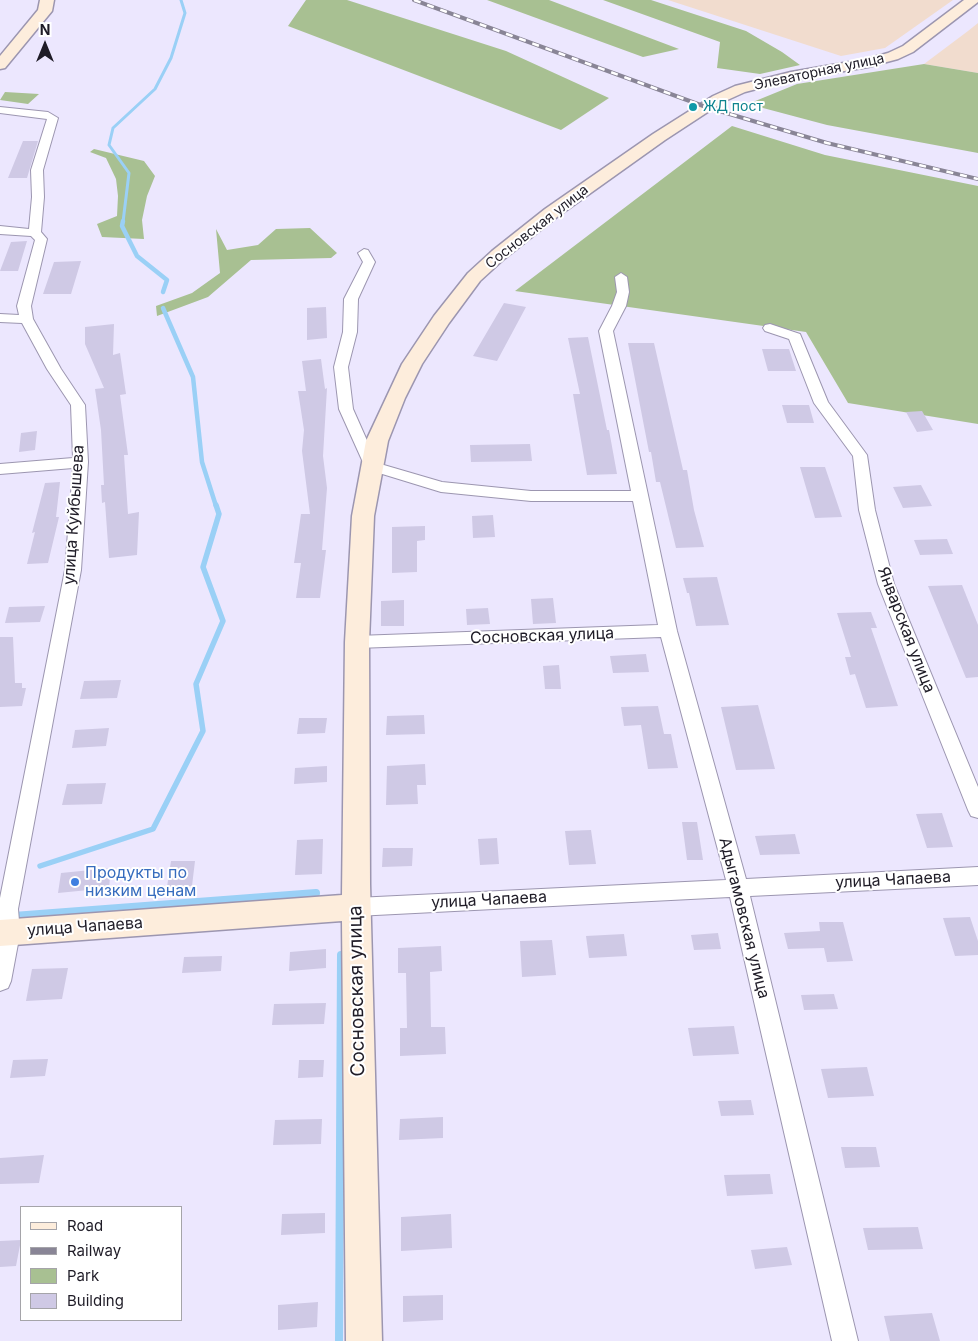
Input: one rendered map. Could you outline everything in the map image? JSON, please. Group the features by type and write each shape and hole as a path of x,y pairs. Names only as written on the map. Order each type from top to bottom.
{"main road":[{"path":"0,65 45,11 47,0"},
{"name":"Элеваторная улица","path":"708,105 730,93 766,82 868,63 893,56 908,48 973,0"},
{"name":"Сосновская улица","path":"364,1341 356,907 357,642 363,516 377,441 412,364 474,277 498,255 551,213 708,105"},
{"name":"улица Чапаева","path":"5,933 356,907"}],"street":[{"path":"0,110 48,115 53,118 37,170 36,225 41,239 24,306 26,319 0,318"},
{"path":"4,230 36,225"},
{"path":"364,254 369,262 351,300 350,332 341,367 346,409 371,466 441,487 531,496 640,496"},
{"name":"Адыгамовская улица","path":"621,277 622,292 619,306 606,331 668,632 738,888 845,1341"},
{"name":"улица Куйбышева","path":"0,981 8,908 73,570 81,455 78,405 54,369 35,332 26,319"},
{"name":"Январская улица","path":"770,328 795,337 821,403 860,455 867,510 886,584 978,810"},
{"path":"0,469 47,466 81,455"},
{"name":"Сосновская улица","path":"357,642 668,632"},
{"name":"улица Чапаева","path":"356,907 978,876"}],"shaded area":[{"path":"668,0 953,0 885,48 841,56"},
{"path":"978,23 978,73 924,64 968,31"}],"green space":[{"path":"306,0 347,0 506,51 609,98 561,130 288,26"},
{"path":"487,0 549,0 679,49 643,57"},
{"path":"603,0 651,0 746,31 800,65 760,74 717,68 720,42"},
{"path":"924,64 978,73 978,153 827,125 748,104 797,84"},
{"path":"5,92 39,94 28,104 0,100"},
{"path":"732,126 825,155 978,186 978,424 848,403 806,332 515,291"},
{"path":"94,149 144,161 155,176 147,196 142,220 144,239 102,237 97,224 117,216 118,196 116,179 106,158 90,152"},
{"path":"310,228 337,253 331,258 251,260 208,297 157,316 156,306 192,293 220,273 216,229 227,250 258,245 276,229"}],"building":[{"path":"23,141 38,141 27,178 8,178"},
{"path":"27,241 18,271 0,271 11,242"},
{"path":"81,261 71,294 43,294 54,262"},
{"path":"504,303 526,307 497,361 473,356"},
{"path":"326,307 327,338 307,340 307,308"},
{"path":"114,324 113,355 120,353 126,394 120,395 128,455 124,455 128,514 139,512 137,555 109,558 105,502 102,503 101,485 104,485 101,430 95,389 104,388 85,344 85,327"},
{"path":"588,337 617,474 587,475 573,394 580,394 568,338"},
{"path":"628,343 654,343 683,470 687,470 694,510 704,547 676,548 660,482 656,482"},
{"path":"762,349 789,349 796,371 768,371"},
{"path":"321,359 325,389 327,388 323,456 327,488 322,550 326,550 320,598 296,598 301,563 294,563 301,514 310,514 302,451 304,430 298,391 306,391 302,361"},
{"path":"782,405 809,405 814,423 787,423"},
{"path":"922,411 933,430 917,432 906,412"},
{"path":"37,431 35,450 19,452 21,433"},
{"path":"530,444 532,461 471,462 470,445"},
{"path":"800,467 825,467 842,517 815,518"},
{"path":"60,482 56,517 59,517 48,563 27,564 35,532 32,533 45,483"},
{"path":"921,485 932,506 903,508 893,487"},
{"path":"493,515 495,537 473,538 472,516"},
{"path":"425,526 425,540 417,541 417,572 392,573 392,527"},
{"path":"947,539 953,554 920,555 914,540"},
{"path":"717,577 729,625 696,626 689,593 687,593 683,578"},
{"path":"962,585 978,625 978,677 966,678 928,586"},
{"path":"553,598 556,623 533,624 531,599"},
{"path":"404,600 404,626 381,626 381,601"},
{"path":"45,606 40,622 5,623 9,607"},
{"path":"488,608 490,624 467,625 466,609"},
{"path":"871,612 877,628 871,628 898,706 866,708 855,674 850,675 845,657 851,657 837,613"},
{"path":"0,637 13,637 15,683 22,683 22,688 26,688 22,706 0,707"},
{"path":"646,654 649,672 613,673 610,656"},
{"path":"559,665 561,689 545,689 543,666"},
{"path":"121,680 117,698 80,699 84,681"},
{"path":"758,705 775,769 736,770 721,707"},
{"path":"658,706 664,734 671,734 678,768 648,769 641,725 624,726 621,707"},
{"path":"424,715 425,734 386,735 387,716"},
{"path":"299,718 327,718 325,733 297,734"},
{"path":"109,728 106,746 72,748 75,730"},
{"path":"425,764 426,785 417,785 418,804 386,805 387,766"},
{"path":"327,766 327,782 294,784 295,768"},
{"path":"106,783 102,804 62,805 67,784"},
{"path":"942,813 953,847 927,848 916,814"},
{"path":"682,822 697,822 703,860 687,860"},
{"path":"591,830 596,864 569,865 565,831"},
{"path":"795,834 800,854 760,855 755,836"},
{"path":"497,838 499,864 480,865 478,839"},
{"path":"323,839 322,874 295,875 297,840"},
{"path":"383,848 413,848 412,866 382,867"},
{"path":"171,861 195,861 192,886 167,887"},
{"path":"111,868 109,888 58,893 61,873"},
{"path":"970,917 978,941 978,955 955,956 943,918"},
{"path":"819,922 843,922 853,961 827,962 824,948 788,949 784,933 820,931"},
{"path":"718,933 721,949 694,950 691,935"},
{"path":"624,934 627,956 589,958 586,936"},
{"path":"552,940 556,975 522,977 520,941"},
{"path":"441,946 442,971 430,972 431,1027 445,1027 446,1054 400,1056 400,1028 407,1028 406,973 398,973 398,948"},
{"path":"326,949 326,968 289,971 290,952"},
{"path":"222,956 221,971 182,973 184,957"},
{"path":"68,968 62,999 26,1001 32,969"},
{"path":"834,994 838,1009 804,1010 801,995"},
{"path":"326,1003 324,1024 272,1025 274,1004"},
{"path":"734,1026 739,1054 693,1056 688,1028"},
{"path":"48,1059 45,1076 10,1078 13,1060"},
{"path":"299,1060 324,1060 323,1077 298,1078"},
{"path":"867,1067 874,1096 828,1098 821,1069"},
{"path":"751,1100 754,1115 721,1116 718,1101"},
{"path":"443,1117 443,1138 399,1140 400,1119"},
{"path":"322,1119 321,1144 273,1145 275,1120"},
{"path":"841,1147 876,1147 880,1167 845,1168"},
{"path":"44,1155 39,1183 0,1184 0,1158"},
{"path":"770,1174 773,1194 727,1196 724,1175"},
{"path":"325,1213 325,1233 281,1235 282,1214"},
{"path":"451,1214 452,1248 401,1251 401,1217"},
{"path":"918,1227 923,1249 868,1250 863,1228"},
{"path":"20,1240 16,1266 0,1267 0,1241"},
{"path":"787,1247 792,1265 755,1269 751,1250"},
{"path":"443,1295 443,1320 403,1322 403,1296"},
{"path":"318,1302 317,1327 278,1330 278,1305"},
{"path":"932,1313 940,1341 890,1341 884,1316"}],"waterway":[{"path":"123,222 129,173 109,145 113,128 155,89 171,58 185,13 181,0"},
{"path":"123,221 122,226 137,256 167,280 163,292"},
{"path":"163,308 193,377 202,462 216,506"},
{"path":"40,866 153,829 203,731 196,684 223,621 203,567 219,514 216,505"},
{"path":"0,917 316,893"},
{"path":"339,1341 341,955"}],"railway":[{"path":"414,0 706,107 827,143 978,179"}],"place":[{"name":"ЖД пост","path":"693,107"},
{"name":"Продукты по низким ценам","path":"75,882"}]}
